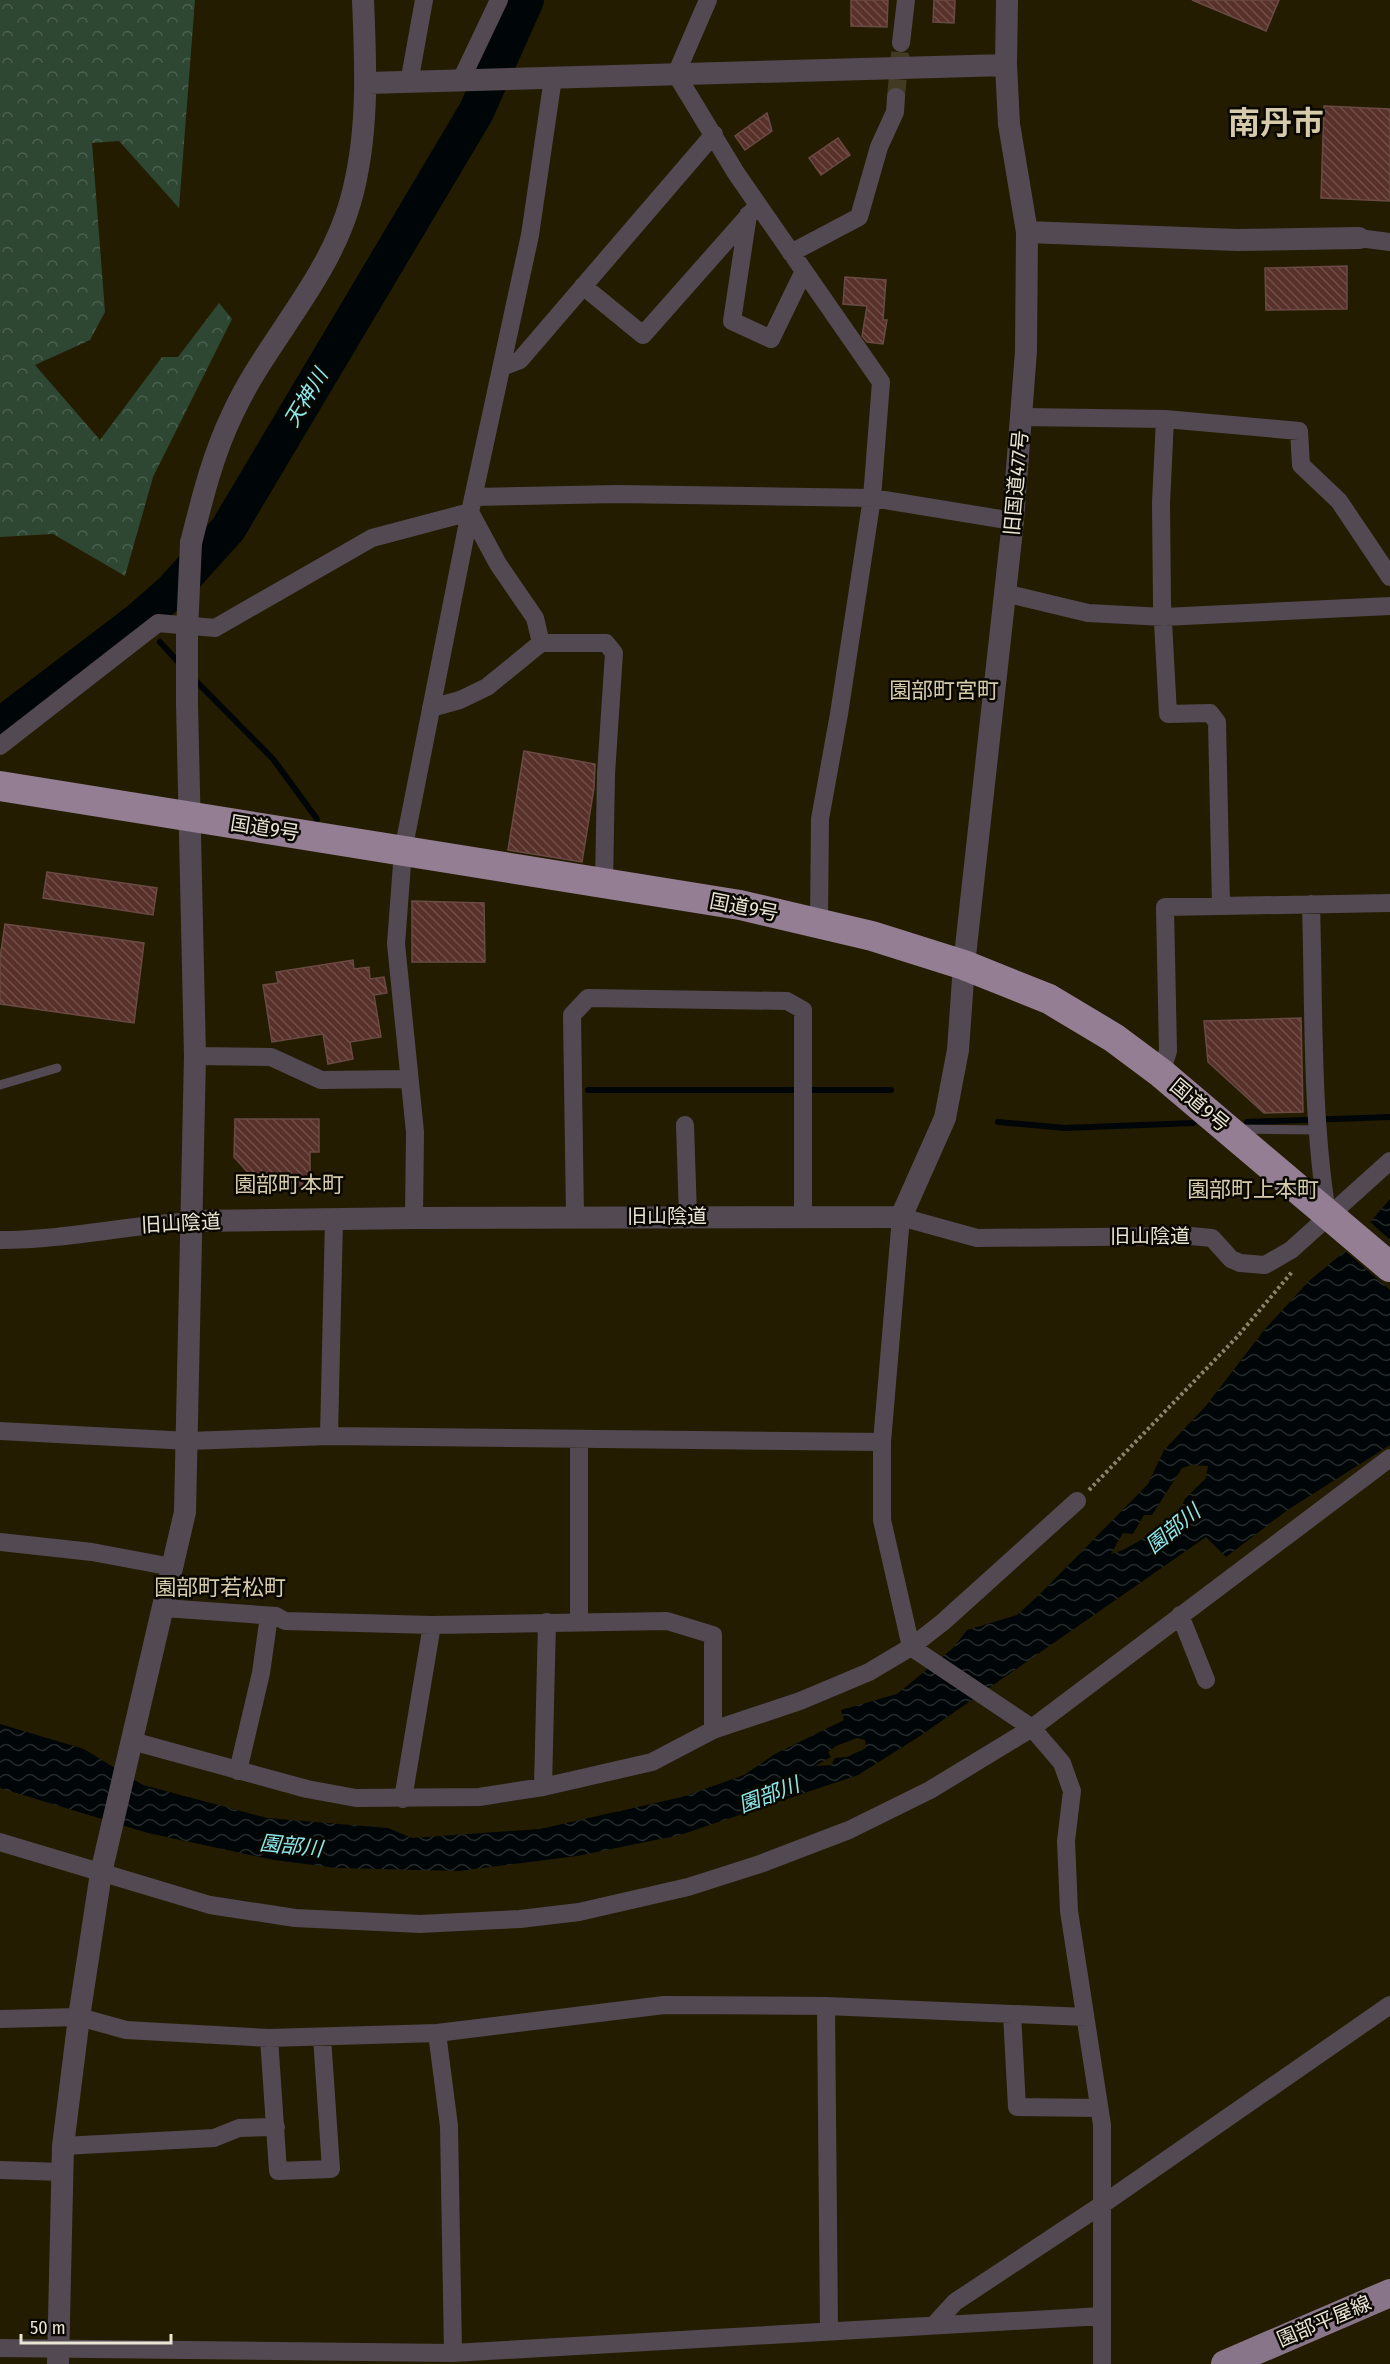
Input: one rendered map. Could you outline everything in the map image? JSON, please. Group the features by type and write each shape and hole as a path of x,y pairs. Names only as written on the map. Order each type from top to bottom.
{"highway":[{"name":"国道9号","path":"0,786 740,905 819,922 964,965 1039,995 1075,1013 1161,1073 1228,1129 1319,1225 1352,1234 1390,1267"}],"main road":[{"name":"園部平屋線","path":"1225,2364 1390,2293"}],"street":[{"path":"58,2356 63,2146 79,2016 103,1868 185,1512 189,1441 195,1056 192,817 187,703 187,630 192,543 204,489 233,413 330,253 349,204 360,158 367,83 363,0"},
{"path":"409,83 424,0"},
{"path":"463,81 499,0"},
{"path":"676,74 708,0"},
{"path":"901,43 906,0"},
{"name":"旧国道477号","path":"901,1217 945,1118 959,1041 964,965 1013,521 1022,417 1028,290 1027,232 1010,124 1006,65 1007,0"},
{"path":"367,83 1006,65"},
{"path":"676,74 714,134 753,210 791,254 881,382 872,498 839,714 820,819 819,922"},
{"path":"414,1218 415,1132 396,944 403,851 430,708 530,235 553,78"},
{"path":"791,254 859,217 879,147 895,112 896,97"},
{"path":"502,366 520,360 714,134"},
{"path":"753,210 732,321 771,339 804,272"},
{"path":"583,286 643,335 753,210"},
{"path":"1027,232 1237,240 1359,238 1390,242"},
{"path":"1022,417 1165,419 1299,431 1301,465 1340,501 1390,577"},
{"path":"1165,419 1161,504 1168,714 1210,713 1217,722 1221,906"},
{"path":"0,746 158,623 215,628 372,538 472,505 617,494 872,498 1013,521"},
{"path":"472,505 498,564 536,618 541,643"},
{"path":"1005,593 1088,613 1164,616 1390,606"},
{"path":"430,708 460,700 487,687 541,643 606,643 614,653 606,774 604,883"},
{"path":"1161,1073 1168,1051 1165,907 1390,903"},
{"path":"1311,904 1321,1172 1319,1225"},
{"path":"575,1217 572,1016 588,998 787,1001 803,1010 803,1217"},
{"path":"195,1056 271,1057 321,1080 410,1079"},
{"path":"685,1125 688,1216"},
{"name":"旧山陰道","path":"0,1240 37,1240 137,1225 193,1221 688,1216 901,1217 977,1238 1191,1236 1212,1238 1231,1259 1252,1266 1265,1265 1278,1259 1390,1161"},
{"path":"901,1217 882,1442 882,1521 917,1652 1026,1723 1062,1763 1072,1791 1066,1841 1069,1911 1099,2108 1103,2204 1102,2364"},
{"path":"329,1436 334,1219"},
{"path":"0,1431 189,1441 329,1436 882,1442"},
{"path":"579,1439 579,1622"},
{"path":"0,1842 103,1868 210,1905 295,1918 420,1924 520,1919 579,1912 688,1887 760,1864 849,1830 930,1790 1180,1615 1390,1458"},
{"path":"131,1747 238,1771 307,1790 346,1796 403,1799 479,1797 543,1787 652,1762 713,1730 800,1701 917,1652 943,1622 1077,1501"},
{"path":"0,1542 92,1552 172,1567"},
{"path":"164,1608 269,1616 285,1621 432,1624 667,1621 713,1635 713,1730"},
{"path":"1180,1615 1206,1680"},
{"path":"238,1771 261,1673 269,1616"},
{"path":"543,1787 547,1622"},
{"path":"403,1799 432,1624"},
{"path":"0,2019 79,2016 126,2030 269,2038 436,2033 664,2005 826,2006 1085,2017"},
{"path":"933,2326 955,2302 1103,2204 1390,2005"},
{"path":"826,2006 829,2331"},
{"path":"1012,2014 1017,2107 1099,2108"},
{"path":"436,2033 449,2126 453,2353"},
{"path":"269,2038 278,2171 331,2169 322,2037"},
{"path":"63,2146 214,2138 239,2128 276,2127"},
{"path":"0,2170 63,2172"},
{"path":"0,2348 58,2356 350,2358 1102,2316"}],"lane":[{"path":"0,1085 57,1068"},
{"path":"1228,1129 1318,1129"}],"path":[{"path":"1077,1501 1237,1337 1294,1270"}],"green space":[{"path":"0,0 195,0 179,208 119,141 92,143 105,312 90,340 35,365 100,440 162,357 178,357 219,303 232,319 153,477 125,576 53,534 0,537"}],"water":[{"name":"園部川","path":"1390,1199 1390,1445 1289,1509 1226,1557 1206,1537 920,1736 858,1775 680,1835 577,1856 459,1871 337,1868 274,1860 148,1833 0,1788 0,1724 84,1749 143,1785 267,1818 388,1828 412,1838 540,1829 682,1797 744,1775 775,1754 844,1720 841,1710 897,1694 953,1648 967,1630 1017,1615 1148,1484 1164,1450 1205,1407 1265,1329 1310,1280 1343,1253","holes":["1191,1465 1208,1466 1206,1478 1185,1499 1175,1521 1123,1550 1111,1554 1123,1533 1133,1534 1144,1515 1152,1515 1182,1468","857,1738 865,1740 866,1748 847,1757 835,1758 831,1765 815,1766 831,1757 828,1752 836,1746"]}],"pier":[{"path":"1368,1220 1390,1240 1390,1290 1343,1249"}],"building":[{"path":"851,0 888,0 887,27 851,26"},
{"path":"934,0 955,0 954,23 933,22"},
{"path":"1192,0 1279,0 1266,31"},
{"path":"1324,106 1390,109 1390,201 1321,198"},
{"path":"767,113 772,131 745,150 735,136"},
{"path":"838,138 850,155 821,175 809,158"},
{"path":"1347,266 1347,309 1266,310 1265,268"},
{"path":"845,277 886,280 883,320 887,320 883,344 867,342 862,336 867,306 843,304"},
{"path":"524,751 595,764 594,788 582,862 508,850"},
{"path":"47,872 157,888 153,915 43,898"},
{"path":"412,901 484,903 485,962 412,962"},
{"path":"5,924 144,943 134,1023 0,1004 0,958"},
{"path":"353,960 354,969 369,967 370,979 384,977 387,993 374,995 381,1037 350,1042 353,1059 328,1064 323,1034 272,1042 263,985 278,983 276,972"},
{"path":"1301,1018 1303,1112 1264,1113 1208,1062 1204,1021"},
{"path":"235,1119 319,1119 319,1152 310,1152 310,1189 262,1188 234,1157"}],"waterway":[{"name":"天神川","path":"0,726 139,620 172,591 228,529 476,112 526,0"},
{"path":"160,642 180,664"},
{"path":"193,678 273,759 317,819"},
{"path":"588,1090 891,1090"},
{"path":"1247,1122 1390,1117"},
{"path":"998,1122 1065,1128 1194,1123"}],"tunnel":[{"path":"896,97 901,43"}],"district":[{"name":"南丹市","path":"1276,123"},
{"name":"園部町宮町","path":"944,690"},
{"name":"園部町本町","path":"289,1184"},
{"name":"園部町上本町","path":"1253,1189"},
{"name":"園部町若松町","path":"220,1587"}]}
